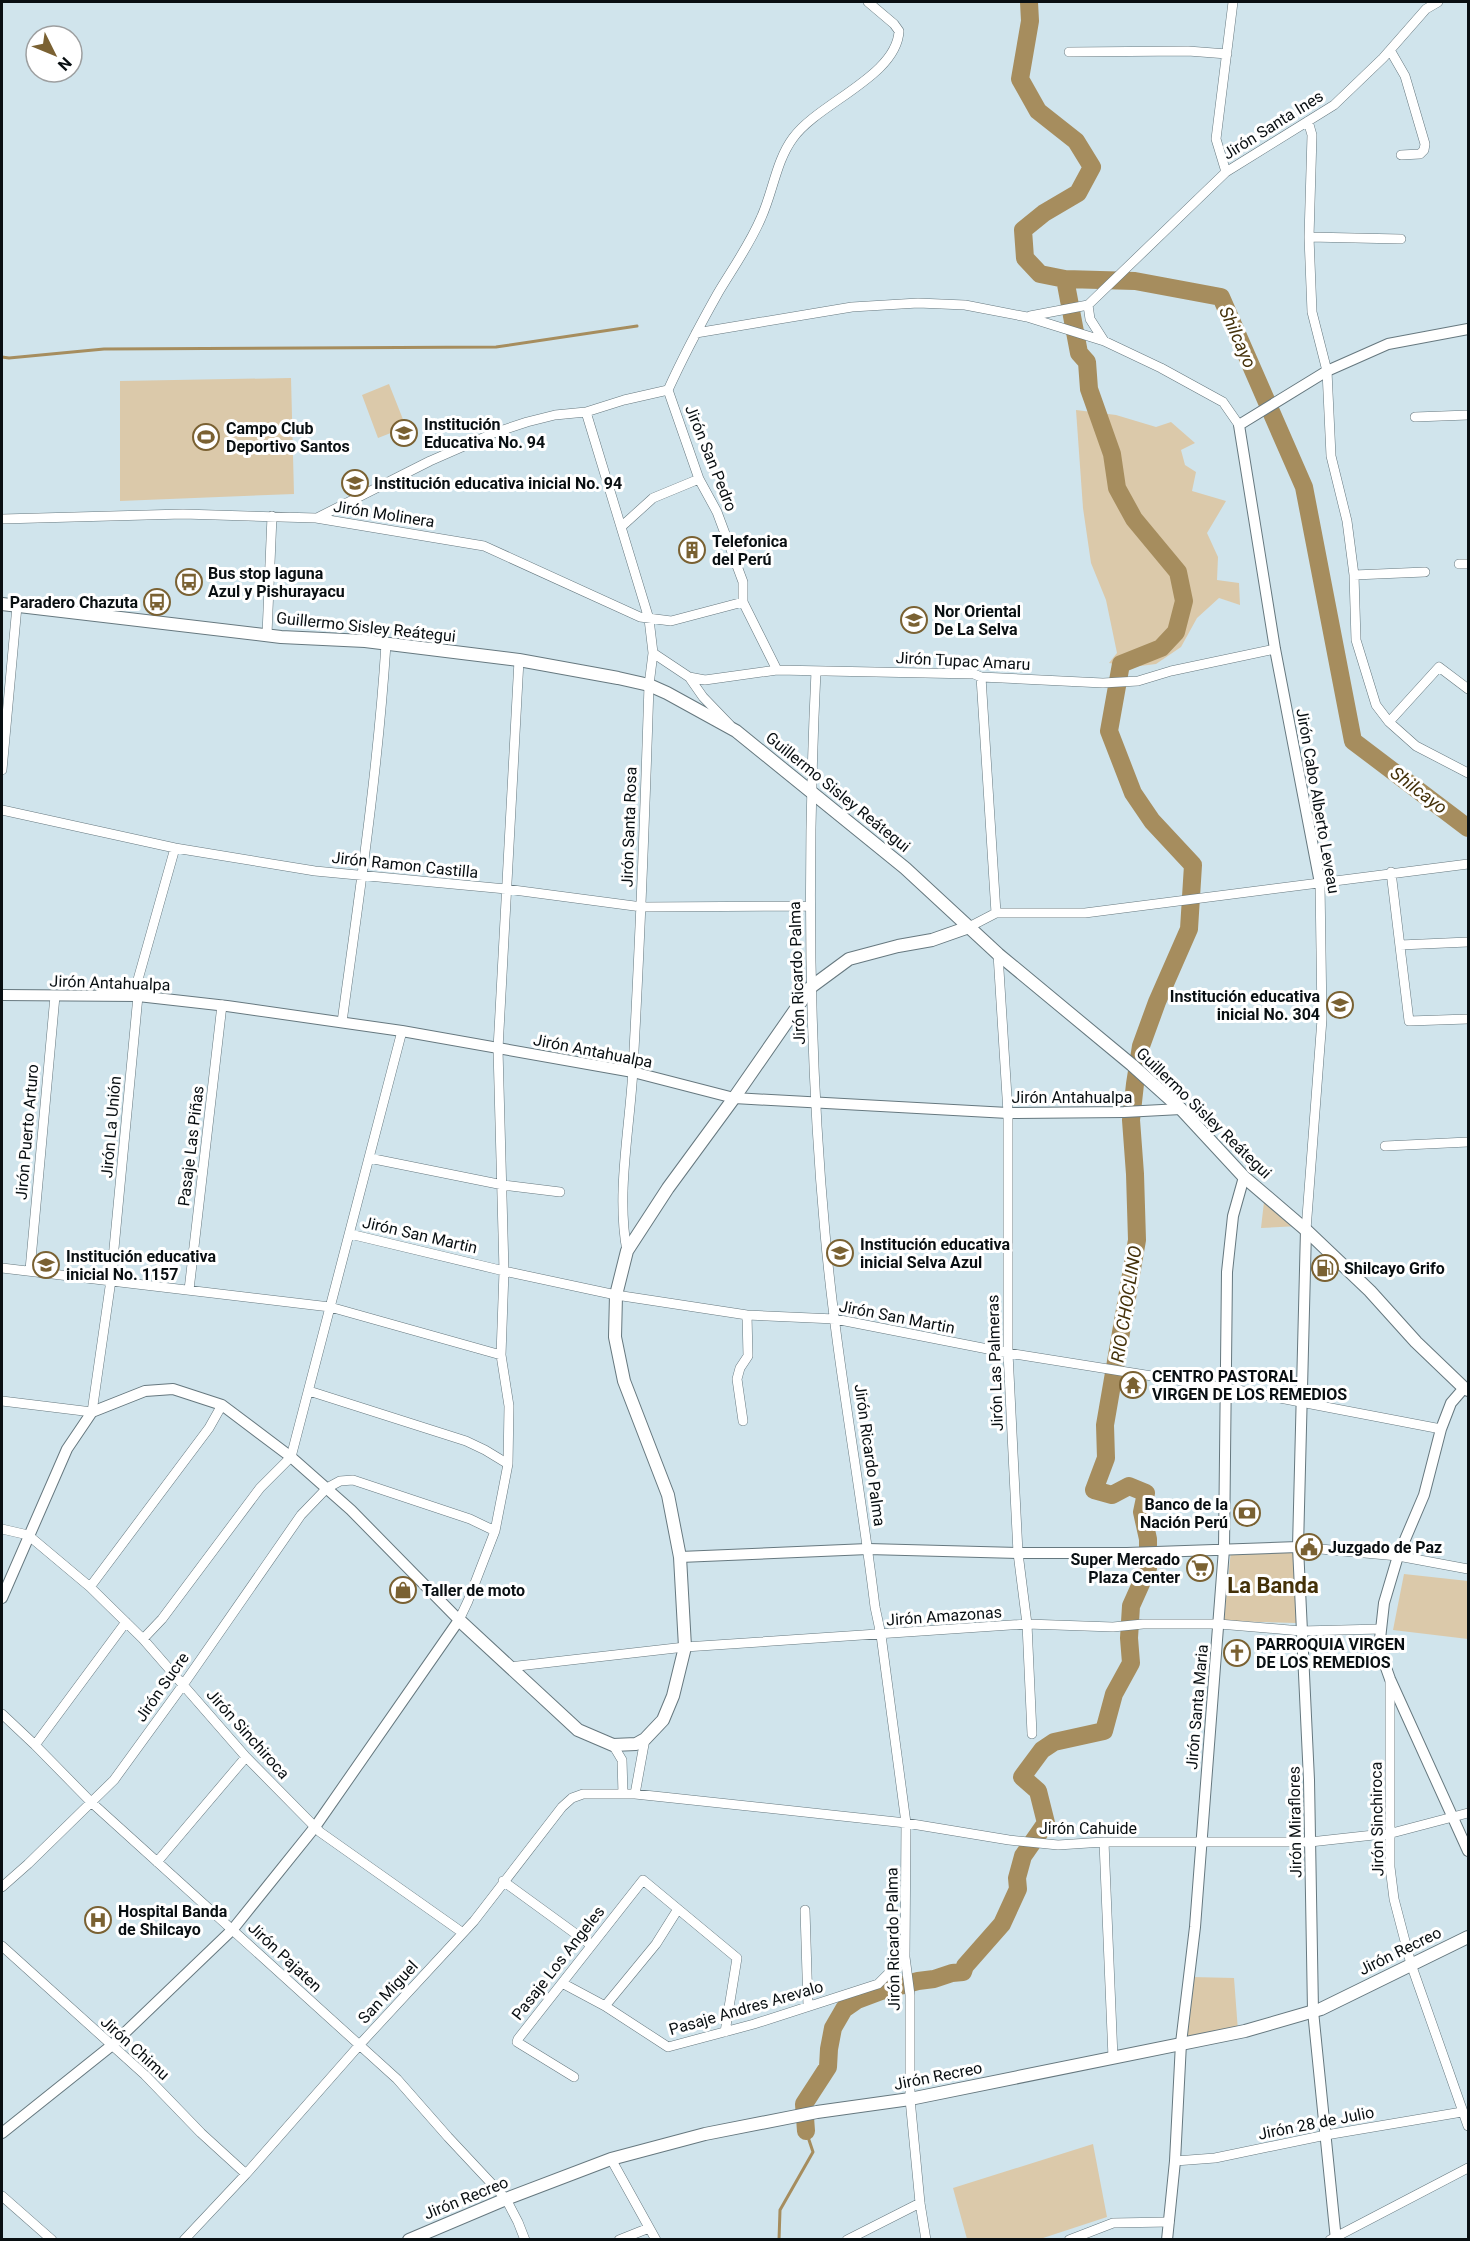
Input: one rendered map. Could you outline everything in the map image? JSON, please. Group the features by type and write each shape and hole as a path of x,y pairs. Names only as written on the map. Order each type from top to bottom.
{"main road":[{"name":"Guillermo Sisley Reátegui","path":"2,604 281,637 386,644 519,660 649,685 736,731 905,868 998,954 1132,1065 1181,1109 1244,1177 1306,1230 1370,1291 1416,1342 1466,1389"},
{"path":"459,1620 578,1730 614,1745 636,1744 645,1739 663,1720 673,1696 685,1647 680,1557 668,1495 624,1381 615,1337 616,1295 627,1251 668,1188 812,987 849,959 932,940 969,927"},
{"name":"Jirón Recreo","path":"409,2240 506,2199 611,2159 705,2134 817,2112 910,2099 1113,2058 1245,2031 1322,2009 1468,1936"}],"street":[{"name":"Jirón San Pedro","path":"777,670 743,602 743,582 717,512 699,478 668,390 696,333 762,217 784,155 793,138 813,116 872,75 896,47 899,31 868,2"},
{"path":"1226,172 1216,139 1233,2"},
{"name":"Jirón Santa Ines","path":"1088,305 1226,172 1334,105 1390,50 1426,9 1438,2"},
{"path":"1390,50 1405,76 1425,144 1420,154 1401,155"},
{"path":"1069,52 1188,51 1227,54"},
{"path":"1308,121 1312,135 1309,237 1312,312 1323,373 1331,456 1347,521 1354,575 1356,640 1376,705 1389,722 1416,746 1468,773"},
{"path":"1309,237 1401,239"},
{"path":"696,333 852,306 918,303 965,305 1028,317 1104,341 1161,368 1223,402 1243,423 1323,373 1388,344 1468,328"},
{"path":"1028,317 1088,305 1090,319 1104,341"},
{"path":"316,518 430,461 527,422 555,415 586,412 668,390"},
{"name":"Jirón Santa Rosa","path":"586,412 649,619 653,653 649,685 642,907 633,1072 622,1216 627,1251"},
{"path":"1415,417 1468,415"},
{"name":"Jirón Cabo Alberto Leveau","path":"1243,423 1275,648 1320,883 1322,1019 1306,1230 1303,1402"},
{"path":"621,527 653,498 699,478"},
{"name":"Jirón Molinera","path":"2,519 183,514 316,518 484,546 640,617 649,619 671,621 743,602"},
{"path":"267,634 272,516"},
{"path":"1354,575 1425,572"},
{"path":"2,770 17,606"},
{"path":"342,1022 362,876 386,644"},
{"name":"Jirón Tupac Amaru","path":"689,677 705,680 777,670 974,674 981,677 1103,683 1138,681 1171,671 1275,648"},
{"path":"653,653 689,677 703,697 736,731"},
{"path":"2,2133 111,2046 232,1929 315,1827 459,1620 495,1531 508,1464 509,1406 501,1355 504,1271 498,1049 519,660"},
{"path":"1389,722 1439,667 1468,689"},
{"name":"Jirón Ricardo Palma","path":"816,671 810,790 809,906 816,1103 825,1233 906,1823 905,1957 910,1995 910,2099 920,2204 926,2240"},
{"path":"981,677 996,913"},
{"name":"Jirón Ramon Castilla","path":"2,810 175,848 315,871 506,890 642,907 809,906"},
{"name":"Jirón La Unión","path":"92,1412 111,1280 138,996 137,982 175,848"},
{"path":"969,927 996,913 1085,913 1173,903 1390,872 1468,864"},
{"path":"1390,872 1409,1021 1468,1019"},
{"path":"1400,945 1468,942"},
{"name":"Jirón Las Palmeras","path":"998,954 1008,1113 1008,1353 1018,1553 1027,1624 1032,1734"},
{"name":"Jirón Antahualpa","path":"2,995 138,996 222,1005 402,1031 633,1072 734,1098 1008,1113 1181,1109"},
{"name":"Jirón Puerto Arturo","path":"30,1270 55,996"},
{"name":"Pasaje Las Piñas","path":"189,1290 222,1005"},
{"path":"143,1639 162,1620 260,1488 291,1457 402,1031"},
{"path":"1385,1146 1468,1142"},
{"path":"369,1158 503,1185 560,1192"},
{"name":"Jirón Santa Maria","path":"1167,2240 1175,2161 1181,2043 1195,1927 1224,1549 1227,1272 1233,1216 1244,1177"},
{"name":"Jirón San Martin","path":"350,1234 616,1295 747,1315 835,1319 1008,1353 1093,1365 1441,1429"},
{"path":"2,1268 330,1307 501,1355"},
{"path":"743,1421 737,1379 740,1368 748,1356 747,1315"},
{"path":"2,1401 92,1412 145,1391 173,1389 222,1405 291,1457 327,1488 459,1620"},
{"path":"1466,1389 1451,1403 1441,1429 1424,1495 1398,1556 1384,1603 1379,1648 1390,1679 1468,1851"},
{"path":"309,1391 466,1441 508,1464"},
{"name":"Jirón Miraflores","path":"1303,1402 1298,1547 1310,1780 1313,2011 1334,2239"},
{"path":"90,1587 209,1428 222,1405"},
{"path":"2,1598 67,1449 92,1412"},
{"path":"327,1488 340,1481 353,1480 470,1519 495,1531"},
{"name":"Jirón Sucre","path":"2,1887 114,1780 301,1515 327,1488"},
{"path":"2,1529 28,1535"},
{"name":"Jirón Sinchiroca","path":"28,1535 90,1587 143,1639 246,1757 315,1827 463,1933"},
{"path":"680,1557 868,1549 1127,1553 1298,1547 1398,1556 1468,1569"},
{"path":"35,1745 126,1622"},
{"name":"Jirón Amazonas","path":"509,1667 685,1647 1027,1624 1113,1627 1143,1624 1219,1623 1301,1631 1381,1629"},
{"name":"Jirón Sinchiroca","path":"1390,1679 1392,1883 1411,1964 1468,2126"},
{"name":"Jirón Pajaten","path":"2,1714 91,1802 397,2079 506,2199 525,2240"},
{"path":"635,1794 645,1739"},
{"path":"614,1745 622,1760 623,1794"},
{"path":"157,1862 246,1757"},
{"name":"San Miguel","path":"184,2240 463,1933 569,1800 583,1794 635,1794"},
{"name":"Jirón Cahuide","path":"635,1794 906,1823 1009,1840 1058,1845 1104,1842 1310,1842 1392,1833 1468,1814"},
{"path":"1104,1842 1113,2058"},
{"name":"Pasaje Los Angeles","path":"574,2077 518,2042 518,2039 643,1880 678,1909"},
{"path":"503,1881 591,1945"},
{"path":"605,2006 656,1944 678,1909 738,1959 725,2032"},
{"path":"805,1910 808,2006"},
{"name":"Jirón Chimu","path":"2,1946 145,2075 201,2133 246,2174"},
{"name":"Pasaje Andres Arevalo","path":"562,1983 605,2006 668,2048 880,1983 905,1957"},
{"name":"Jirón 28 de Julio","path":"1175,2161 1215,2158 1326,2135 1462,2112"},
{"path":"611,2159 656,2240"},
{"path":"1334,2239 1468,2168"},
{"path":"2,2196 52,2240"},
{"path":"846,2240 920,2204"},
{"path":"1069,2240 1113,2223 1169,2222"},
{"path":"619,2240 649,2228"}],"shaded area":[{"name":"Campo Club Deportivo Santos","path":"291,378 294,494 120,501 120,381"},
{"path":"389,384 406,427 378,438 362,395"},
{"path":"1076,410 1116,415 1156,427 1171,422 1195,443 1181,450 1185,465 1196,472 1192,491 1226,501 1207,533 1218,557 1217,580 1239,583 1240,605 1219,598 1197,618 1181,647 1156,664 1132,667 1109,663 1117,653 1106,600 1091,563 1083,508"},
{"path":"1265,1193 1300,1226 1261,1228"},
{"path":"1231,1550 1295,1552 1296,1623 1224,1621"},
{"path":"1404,1574 1468,1581 1468,1639 1393,1630"},
{"path":"1192,1977 1234,1978 1238,2031 1186,2042"},
{"path":"1093,2144 1107,2217 1040,2239 967,2239 953,2188"}],"waterway":[{"name":"Shilcayo","path":"1029,2 1030,21 1020,79 1038,111 1076,141 1092,167 1078,193 1044,213 1023,230 1025,258 1040,274 1065,279 1135,281 1221,297 1304,487 1353,741 1468,828"},
{"name":"RIO CHOCLINO","path":"806,2131 804,2104 828,2067 833,2028 844,2009 857,2000 881,1991 963,1972 965,1966 1002,1924 1018,1889 1017,1878 1023,1856 1046,1823 1038,1791 1022,1777 1042,1750 1054,1742 1104,1731 1114,1694 1131,1663 1129,1638 1131,1606 1148,1568 1148,1539 1142,1512 1146,1493 1129,1486 1112,1495 1094,1490 1106,1458 1105,1425 1137,1240 1131,1120 1141,1046 1157,1002 1189,929 1193,865 1152,821 1133,793 1109,731 1121,664 1161,648 1176,632 1184,601 1178,572 1134,519 1117,488 1112,454 1089,389 1087,362 1079,353 1065,279"},
{"path":"2,357 104,349 496,347 637,326"},
{"path":"779,2240 780,2210 813,2152 806,2131"}],"place":[{"name":"Institución Educativa No. 94","path":"404,433"},
{"name":"Campo Club Deportivo Santos","path":"206,437"},
{"name":"Institución educativa inicial No. 94","path":"355,483"},
{"name":"Telefonica del Perú","path":"692,550"},
{"name":"Bus stop laguna Azul y Pishurayacu","path":"189,582"},
{"name":"Paradero Chazuta","path":"157,602"},
{"name":"Nor Oriental De La Selva","path":"914,620"},
{"name":"Institución educativa inicial No. 304","path":"1340,1005"},
{"name":"Institución educativa inicial Selva Azul","path":"840,1253"},
{"name":"Institución educativa inicial No. 1157","path":"46,1265"},
{"name":"Shilcayo Grifo","path":"1325,1268"},
{"name":"CENTRO PASTORAL VIRGEN DE LOS REMEDIOS","path":"1133,1385"},
{"name":"Banco de la Nación Perú","path":"1247,1513"},
{"name":"Juzgado de Paz","path":"1309,1547"},
{"name":"Super Mercado Plaza Center","path":"1200,1568"},
{"name":"Taller de moto","path":"403,1590"},
{"name":"PARROQUIA VIRGEN DE LOS REMEDIOS","path":"1237,1653"},
{"name":"Hospital Banda de Shilcayo","path":"98,1920"}],"district":[{"name":"La Banda","path":"1273,1585"}]}
